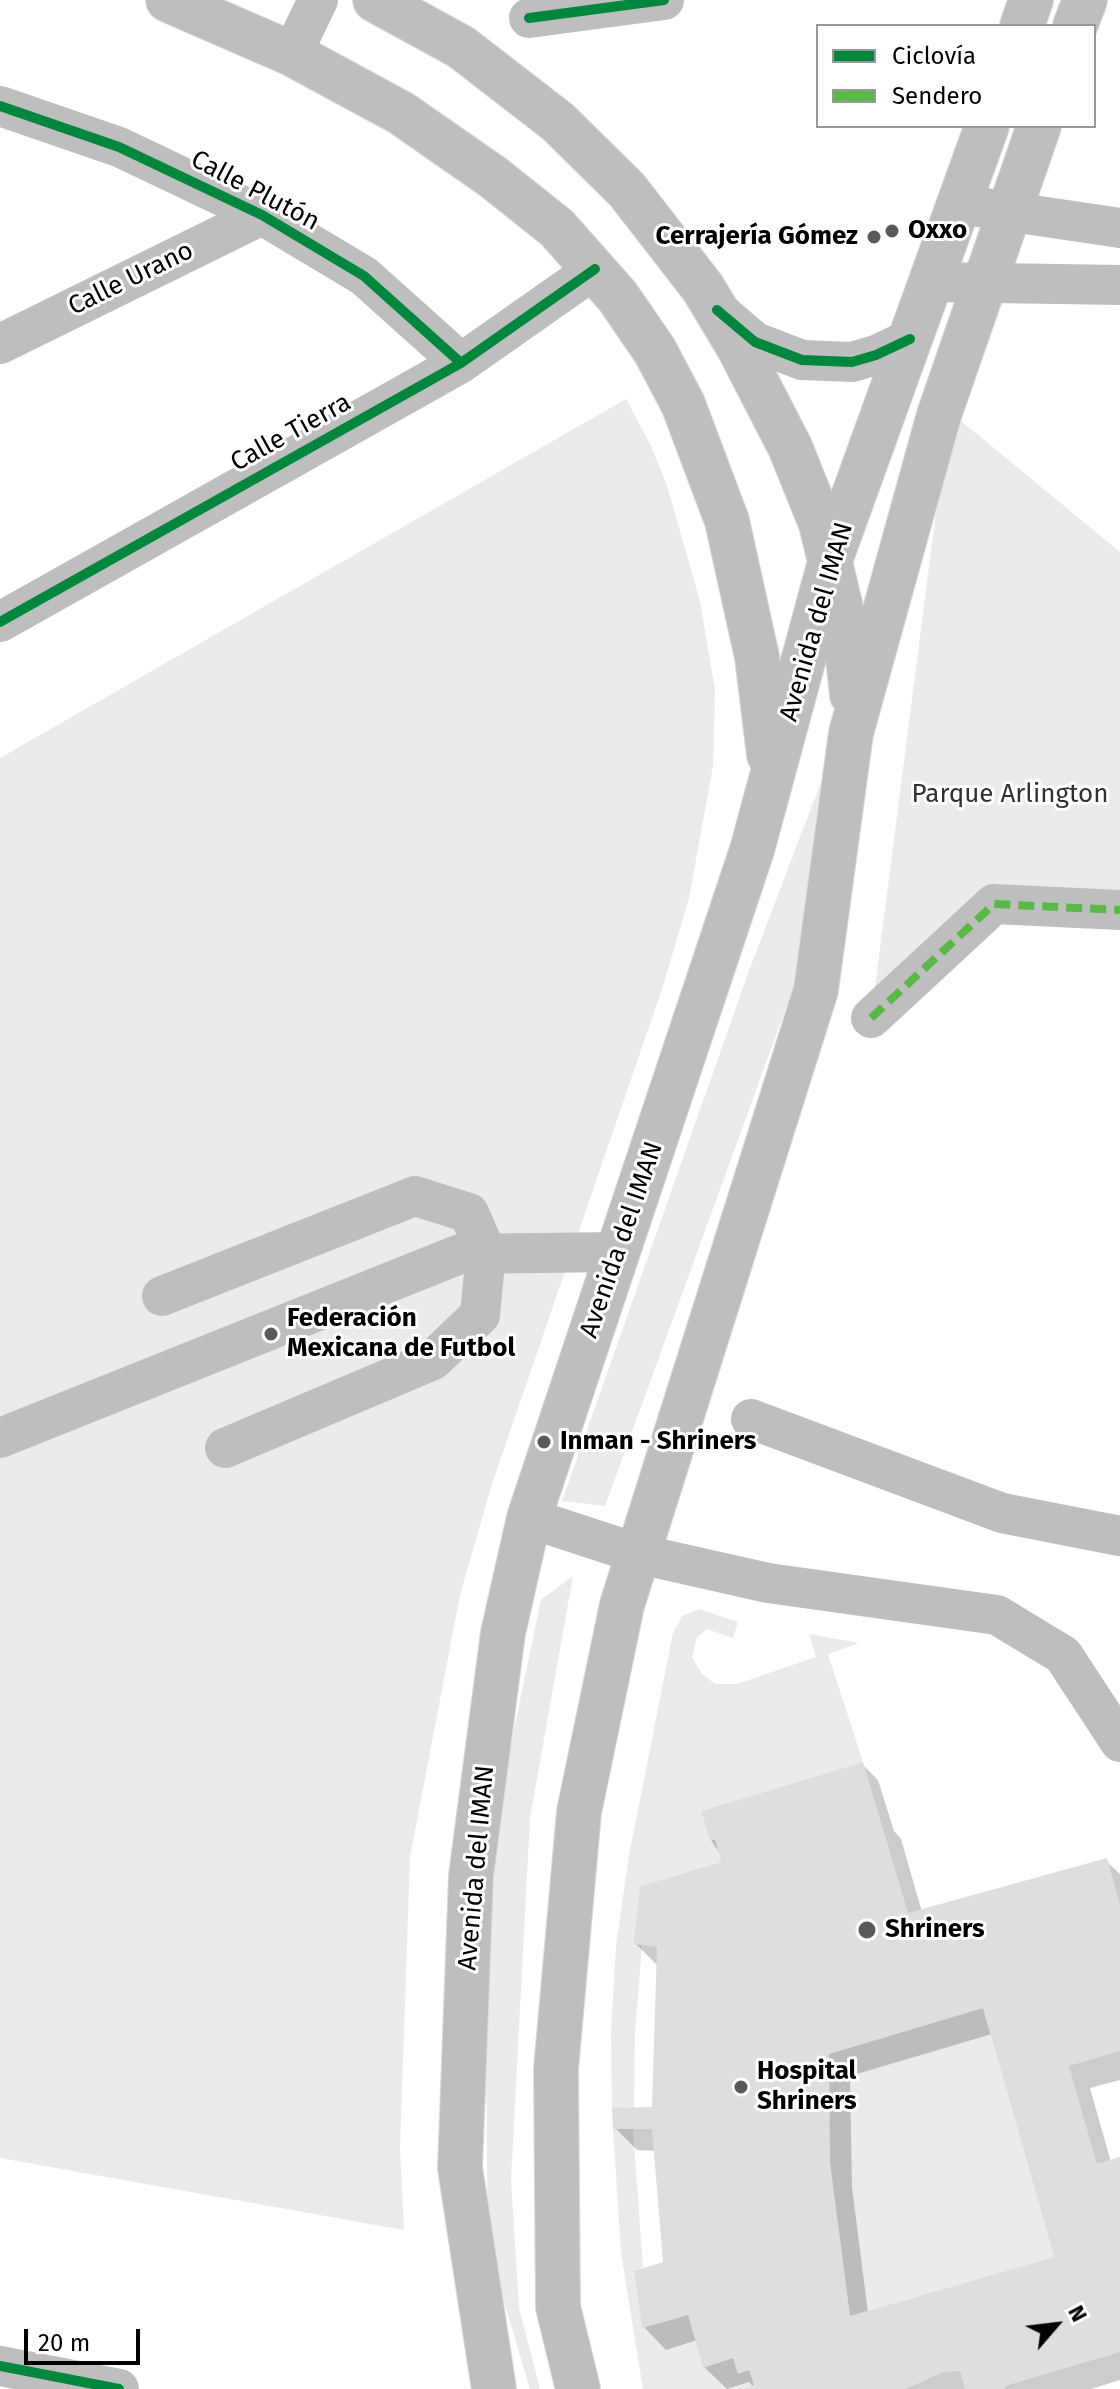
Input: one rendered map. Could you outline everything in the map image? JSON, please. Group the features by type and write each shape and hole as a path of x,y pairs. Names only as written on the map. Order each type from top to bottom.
{"main road":[{"path":"168,0 292,54 401,113 493,177 557,228 595,269 655,351 683,404 712,476 737,560 757,657 771,788"},
{"path":"375,0 461,47 558,122 654,221 717,310 790,447 831,558 849,651 851,733"},
{"path":"1023,24 1031,0"},
{"path":"1076,24 1085,0"},
{"name":"Avenida del IMAN","path":"494,2389 460,2168 471,1876 503,1633 529,1518 771,788 831,558 986,128"},
{"path":"578,2389 558,2307 556,2069 579,1812 622,1605 816,990 851,733 939,415 982,282 1038,128"}],"street":[{"path":"292,54 318,0"},
{"path":"529,18 664,0"},
{"name":"Calle Plutón","path":"0,106 119,147 262,215 364,276 461,363"},
{"path":"958,204 1120,228"},
{"name":"Calle Urano","path":"0,344 262,215"},
{"name":"Calle Tierra","path":"0,622 461,363 595,269"},
{"path":"931,282 1120,285"},
{"path":"717,310 755,342 802,360 852,362 910,339"},
{"path":"871,1018 994,904 1120,910"},
{"path":"162,1296 415,1196 469,1213 486,1252 480,1315 433,1360 225,1448"},
{"path":"0,1438 460,1254 618,1252"},
{"path":"751,1419 1002,1513 1120,1536"},
{"path":"529,1518 639,1554 768,1583 997,1615 1063,1655 1120,1742"},
{"path":"0,2366 119,2389"}],"green space":[{"name":"Federación Mexicana de Futbol","path":"626,399 651,446 667,486 700,601 715,690 713,766 689,898 663,986 492,1484 460,1595 410,1857 400,2148 404,2230 0,2158 0,758"},
{"name":"Parque Arlington","path":"949,411 1120,552 1120,910 994,904 871,1018"},
{"path":"829,761 800,969 605,1506 562,1501 750,968"},
{"path":"573,1576 530,1818 511,2180 519,2308 540,2389 530,2389 488,2247 485,1987 501,1791 541,1600"},
{"path":"699,1609 738,1622 733,1638 707,1629 697,1637 692,1657 702,1674 715,1684 737,1684 816,1657 809,1634 859,1643 828,1654 863,1762 701,1811 710,1840 715,1839 721,1862 640,1886 633,1943 642,1945 635,2031 634,2108 612,2108 611,2033 616,1946 629,1855 673,1633 682,1616"},
{"path":"983,2008 1054,2257 850,2316 830,2163 829,2054"},
{"path":"613,2129 633,2129 643,2268 634,2271 642,2328 688,2315 703,2367 733,2358 738,2373 749,2370 754,2385 740,2389 643,2389 621,2253"}],"building":[{"name":"Hospital Shriners","path":"863,1762 908,1913 1107,1858 1120,1905 1120,2051 1069,2066 1097,2164 1120,2157 1120,2352 1005,2386 1006,2389 965,2389 960,2371 943,2372 906,2389 741,2389 754,2385 749,2370 738,2374 733,2358 703,2368 688,2315 642,2328 634,2271 663,2262 652,2129 613,2129 612,2108 652,2107 657,1947 633,1944 640,1886 721,1862 715,1839 710,1841 701,1811","holes":["983,2008 1054,2257 850,2316 830,2163 829,2054"]}],"marked path":[{"path":"871,1018 994,904 1120,910"}],"cycle path":[{"path":"529,18 664,0"},
{"path":"0,106 119,147 262,215 364,276 461,363"},
{"path":"0,622 461,363 595,269"},
{"path":"717,310 755,342 802,360 852,362 910,339"},
{"path":"0,2366 119,2389"}],"place":[{"name":"Oxxo","path":"892,231"},
{"name":"Cerrajería Gómez","path":"874,237"},
{"name":"Federación Mexicana de Futbol","path":"271,1334"},
{"name":"Inman - Shriners","path":"544,1442"},
{"name":"Shriners","path":"867,1930"},
{"name":"Hospital Shriners","path":"741,2087"}]}
